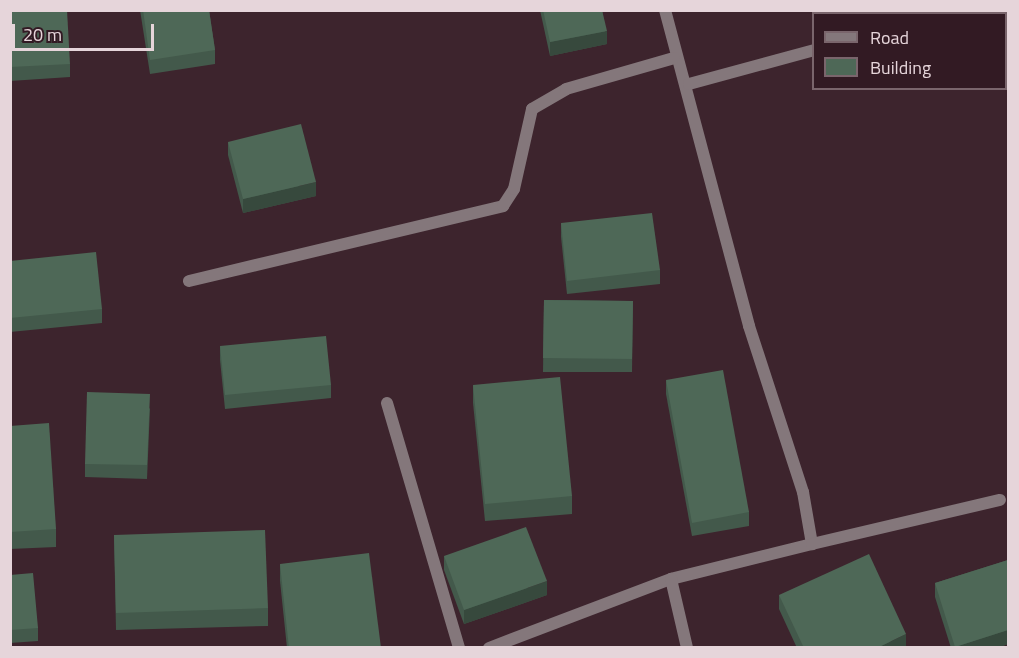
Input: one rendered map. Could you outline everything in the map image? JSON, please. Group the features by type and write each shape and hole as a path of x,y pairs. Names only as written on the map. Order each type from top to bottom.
{"street":[{"path":"665,10 674,58 689,84 749,326 803,492 812,543"},
{"path":"689,84 812,50"},
{"path":"189,281 503,206 514,189 532,109 566,89 674,58"},
{"path":"387,403 459,648"},
{"path":"489,648 670,579 812,543 1000,500"},
{"path":"670,579 687,648"}],"building":[{"path":"10,10 67,10 70,64 10,67"},
{"path":"143,10 209,10 215,50 150,60"},
{"path":"543,10 602,10 607,31 550,42"},
{"path":"301,124 316,182 243,199 228,142"},
{"path":"652,213 660,270 567,281 561,223"},
{"path":"96,252 102,309 10,318 10,261"},
{"path":"544,300 633,301 632,359 543,358"},
{"path":"326,336 331,385 225,395 220,346"},
{"path":"723,370 749,512 692,523 666,380"},
{"path":"560,377 572,496 485,504 473,385"},
{"path":"87,392 150,394 147,465 85,464"},
{"path":"49,423 56,529 10,532 10,426"},
{"path":"526,527 547,581 464,610 444,556"},
{"path":"265,530 268,608 116,613 114,535"},
{"path":"369,553 381,648 289,648 280,564"},
{"path":"869,554 906,634 877,648 804,648 779,595"},
{"path":"1008,560 1008,630 955,647 935,583"},
{"path":"33,573 38,628 10,630 10,575"}]}
